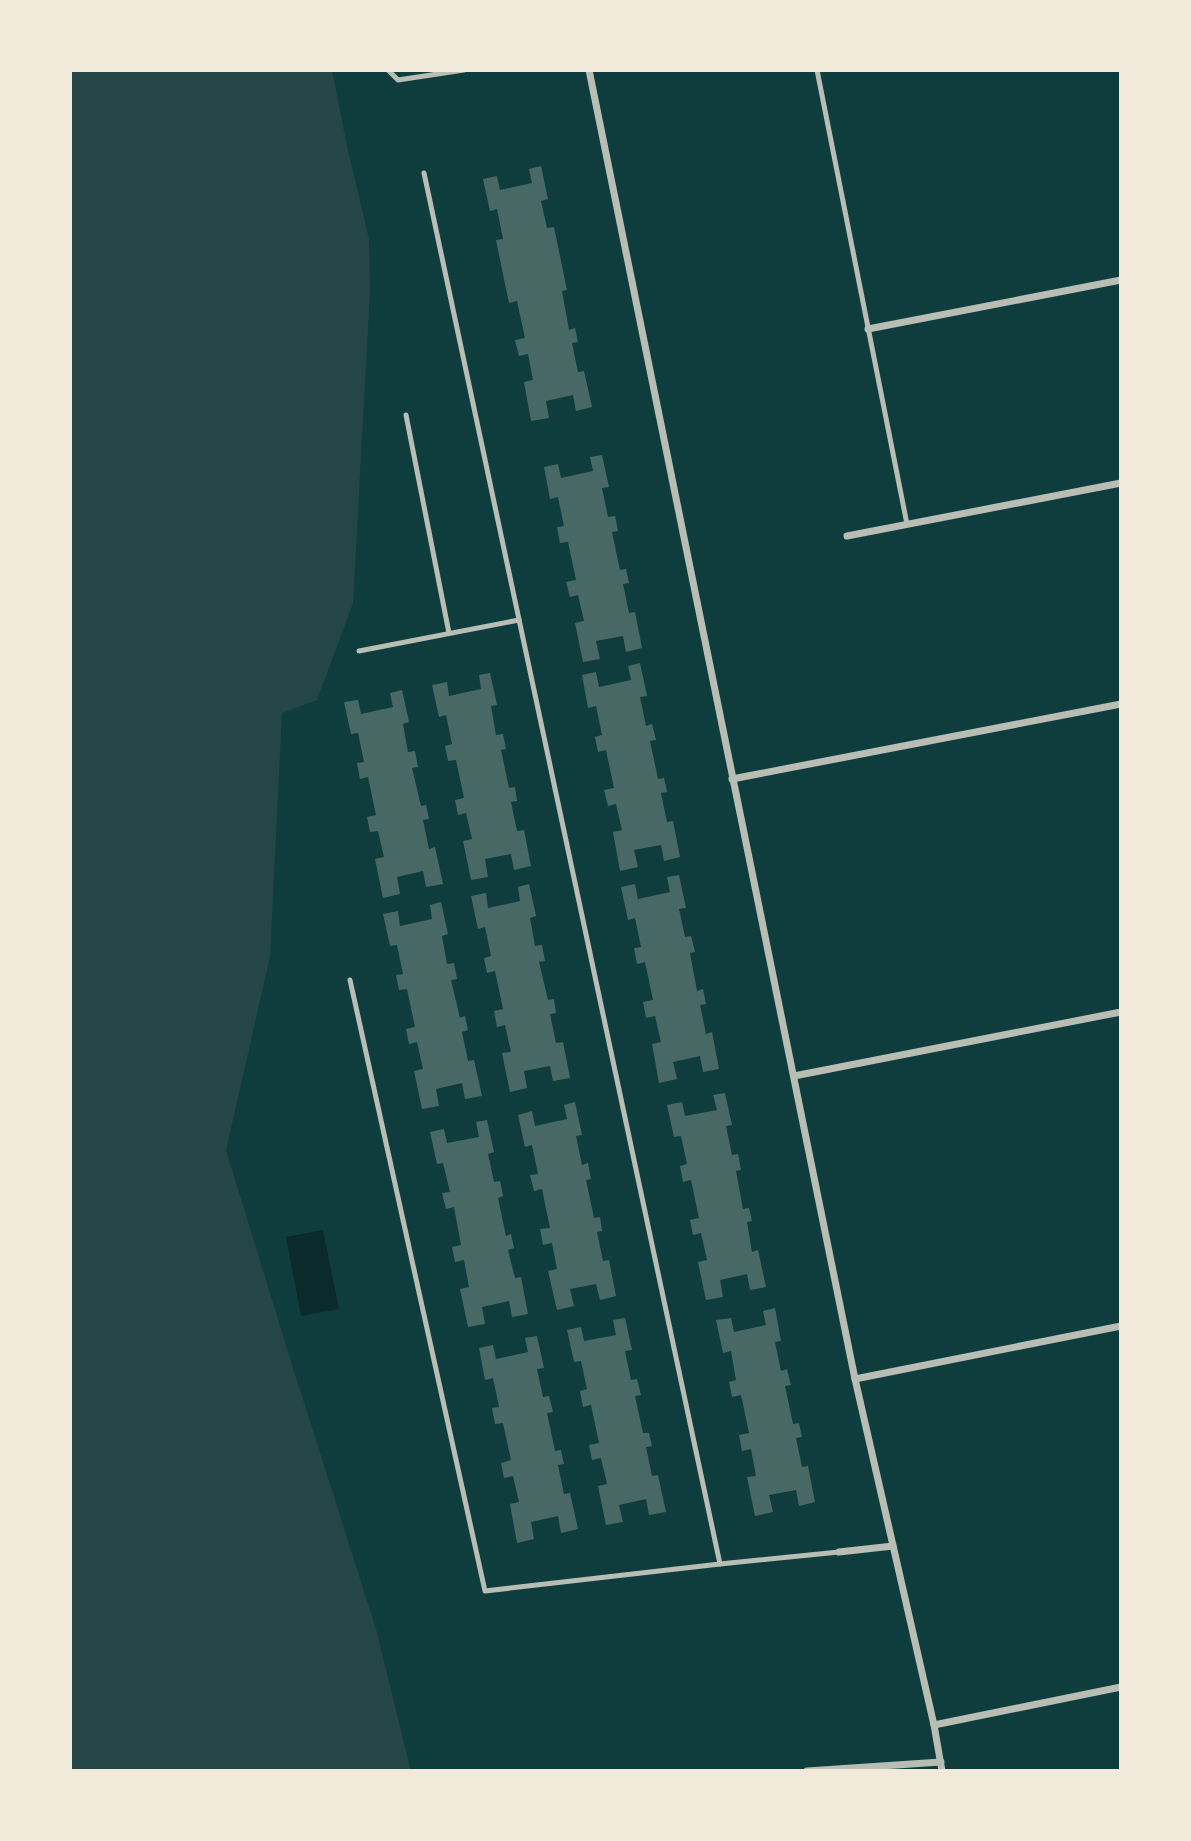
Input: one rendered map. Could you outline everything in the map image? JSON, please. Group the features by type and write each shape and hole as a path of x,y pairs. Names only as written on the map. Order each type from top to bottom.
{"street":[{"path":"589,70 855,1379 934,1725 942,1771"},
{"path":"868,329 1121,280"},
{"path":"847,536 1121,483"},
{"path":"732,779 1121,704"},
{"path":"794,1076 1121,1012"},
{"path":"855,1379 1121,1326"},
{"path":"839,1552 893,1546"},
{"path":"934,1725 1121,1687"},
{"path":"807,1771 940,1762"}],"lane":[{"path":"388,70 398,80 464,70"},
{"path":"817,70 907,524"},
{"path":"424,173 720,1564"},
{"path":"406,415 449,633"},
{"path":"359,651 519,620"},
{"path":"350,979 485,1591 839,1552"}],"shaded area":[{"path":"70,70 332,70 369,239 370,291 353,603 317,700 282,713 270,957 226,1150 376,1629 411,1771 70,1771"},
{"path":"323,1230 339,1309 301,1316 286,1237"}],"building":[{"path":"541,166 548,199 541,201 547,228 554,227 567,290 562,291 569,330 575,328 578,342 572,343 578,372 584,371 592,407 576,411 573,395 546,401 549,418 531,421 524,382 533,380 528,354 519,356 515,340 525,338 517,301 509,303 496,240 503,239 497,209 490,211 483,179 497,176 500,190 532,183 529,169"},
{"path":"602,455 609,487 602,488 608,517 615,516 618,531 612,532 620,570 626,569 629,583 623,584 629,613 635,612 642,648 626,652 623,636 596,641 600,659 583,662 575,623 584,621 578,595 570,597 566,582 576,580 568,542 560,543 557,527 564,526 558,497 550,499 544,467 558,464 561,478 593,471 590,457"},
{"path":"640,663 647,696 640,697 646,726 652,724 656,740 650,741 658,779 664,778 667,792 661,793 667,822 673,821 680,857 664,861 661,845 634,850 638,867 620,871 613,832 622,830 616,804 608,806 604,790 614,788 606,750 598,752 595,737 602,735 596,706 588,708 582,675 596,672 599,687 631,680 628,666"},
{"path":"490,673 497,705 491,706 496,735 503,734 506,749 501,750 509,788 515,787 517,801 511,802 517,831 524,830 531,866 514,870 511,854 485,859 488,877 471,880 463,841 472,839 466,813 458,815 455,800 464,798 456,760 448,761 445,746 452,744 446,715 439,717 432,685 447,682 449,696 481,689 479,675"},
{"path":"402,690 409,722 403,724 408,752 415,751 418,767 412,768 421,806 426,805 429,819 423,820 429,849 435,847 443,884 426,887 423,871 397,877 400,894 383,898 375,859 384,857 378,831 370,832 367,817 376,815 368,777 360,779 357,763 364,762 358,733 351,734 344,702 358,700 361,714 393,707 390,693"},
{"path":"679,875 686,908 679,909 685,937 691,936 695,952 690,953 697,991 703,989 706,1004 700,1005 706,1034 712,1032 719,1069 703,1072 700,1056 673,1062 677,1079 659,1083 652,1044 661,1042 655,1016 646,1018 643,1002 653,1000 645,962 637,964 634,948 641,947 635,918 628,920 621,887 635,884 638,899 670,892 667,877"},
{"path":"529,884 536,916 530,918 535,946 542,945 545,961 539,962 548,1000 554,999 556,1013 550,1014 556,1043 563,1042 570,1078 553,1081 550,1066 524,1071 527,1088 510,1092 502,1053 511,1052 505,1025 497,1027 494,1011 503,1009 495,971 487,973 484,958 491,956 485,927 478,929 471,896 486,893 488,908 520,901 518,887"},
{"path":"441,902 448,934 442,936 447,964 454,963 457,979 451,980 460,1018 465,1016 468,1030 462,1032 468,1061 474,1060 482,1096 465,1099 462,1083 436,1089 439,1106 422,1109 414,1071 423,1069 417,1042 409,1044 406,1029 415,1027 407,989 399,990 396,975 403,974 397,945 390,946 383,914 398,911 400,926 432,919 430,905"},
{"path":"725,1093 732,1125 726,1126 732,1155 738,1154 741,1170 736,1171 743,1209 749,1208 752,1221 747,1222 752,1252 758,1250 766,1287 750,1290 747,1274 720,1280 723,1297 706,1300 698,1262 707,1260 701,1233 693,1235 690,1220 699,1218 691,1180 683,1182 680,1166 687,1164 681,1136 674,1137 667,1105 682,1102 685,1116 717,1110 713,1095"},
{"path":"575,1102 582,1135 576,1136 582,1165 588,1163 591,1179 586,1180 594,1218 600,1217 602,1231 597,1232 603,1261 609,1260 616,1296 600,1300 596,1284 570,1289 574,1306 557,1310 548,1271 557,1269 552,1243 543,1245 540,1229 550,1228 542,1189 534,1191 530,1175 538,1174 532,1145 525,1147 518,1115 532,1111 535,1126 567,1119 564,1105"},
{"path":"487,1120 494,1152 488,1154 494,1182 500,1181 503,1196 498,1198 506,1236 511,1234 514,1248 508,1250 515,1278 521,1277 528,1314 512,1317 509,1301 482,1307 485,1324 468,1327 460,1289 469,1287 464,1260 455,1262 452,1247 461,1245 454,1207 446,1209 442,1193 450,1192 443,1163 437,1164 430,1132 444,1129 447,1143 479,1137 476,1122"},
{"path":"775,1308 781,1341 775,1342 781,1371 787,1369 791,1385 785,1386 793,1424 799,1423 802,1437 796,1438 802,1467 808,1466 815,1502 799,1506 796,1490 769,1495 773,1512 755,1516 747,1477 756,1476 751,1449 742,1451 739,1435 749,1433 741,1395 732,1397 729,1382 736,1380 731,1351 723,1353 716,1320 731,1318 734,1332 766,1325 763,1311"},
{"path":"625,1318 632,1350 625,1351 631,1380 637,1379 641,1395 635,1396 643,1433 649,1433 652,1446 646,1447 652,1476 658,1475 666,1512 649,1515 646,1499 619,1505 623,1522 606,1525 598,1486 607,1484 601,1458 592,1460 589,1445 599,1443 591,1405 583,1407 580,1391 587,1389 581,1361 574,1362 567,1330 581,1327 584,1341 616,1335 613,1320"},
{"path":"537,1336 544,1368 537,1369 543,1397 549,1396 553,1412 547,1413 555,1451 561,1450 564,1464 558,1465 564,1494 570,1493 578,1529 561,1533 558,1516 531,1522 534,1539 517,1543 510,1504 519,1502 513,1476 504,1478 501,1463 511,1460 503,1423 495,1424 492,1408 499,1407 493,1378 485,1380 479,1348 493,1345 496,1359 528,1352 525,1338"}]}
